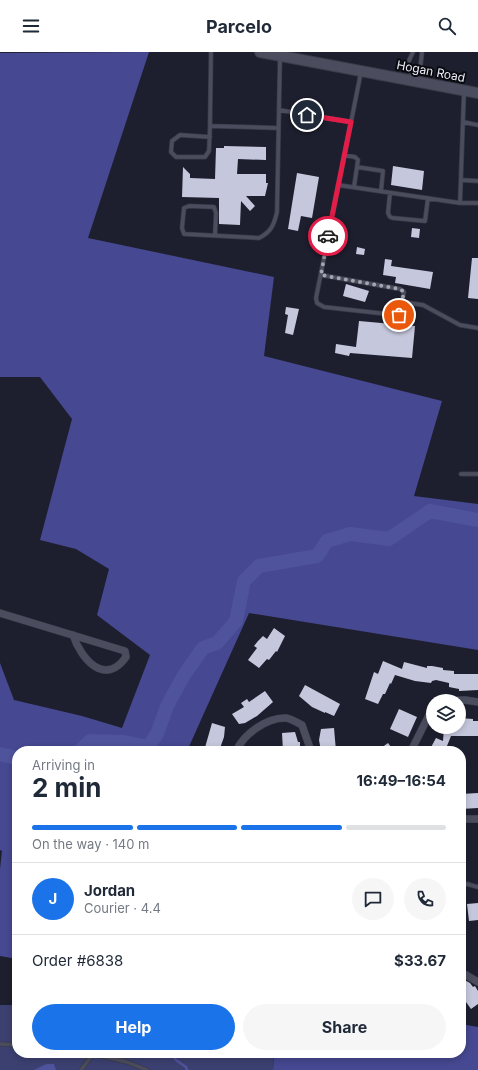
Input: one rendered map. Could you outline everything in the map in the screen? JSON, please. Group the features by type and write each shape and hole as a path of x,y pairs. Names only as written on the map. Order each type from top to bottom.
{"main road":[{"name":"Hogan Road","path":"260,52 361,71 411,77 478,93"}],"street":[{"path":"0,613 73,635 125,651 126,657 119,667 109,671 98,668 80,653 73,635"},
{"path":"466,700 478,702"},
{"path":"238,746 240,743 270,719 287,718 302,725 309,746"},
{"path":"414,746 426,721"},
{"path":"466,819 478,819"},
{"path":"466,975 478,982"}],"lane":[{"path":"210,136 180,135 172,142 171,152 176,157 205,157 209,152 210,136 211,52"},
{"path":"413,52 406,67 411,77 420,71 422,52"},
{"path":"215,236 216,213 214,207 190,206 184,208 182,228 184,234 215,236 259,238 265,235 273,226 276,212 280,56"},
{"path":"321,275 400,289 404,292 401,312 399,315 396,315 324,307 317,303 316,298 361,71"},
{"path":"460,203 464,90"},
{"path":"278,110 351,122"},
{"path":"463,122 478,125"},
{"path":"210,126 278,128"},
{"path":"344,155 357,158 354,187"},
{"path":"357,167 383,171 381,191"},
{"path":"461,180 478,180"},
{"path":"338,185 460,203 478,203"},
{"path":"390,192 388,212 390,217 393,218 425,221 428,198"},
{"path":"403,302 423,305 460,325 478,328"},
{"path":"462,474 478,474"},
{"path":"466,884 478,887"},
{"path":"0,1044 12,1045"},
{"path":"81,1070 90,1058"},
{"path":"110,1058 127,1062 147,1070"}],"shaded area":[{"path":"149,52 88,238 274,277 264,356 442,401 414,496 478,504 478,650 249,613 189,746 12,746 12,958 0,956 0,869 2,851 0,850 0,663 14,700 82,716 122,728 150,655 97,615 109,569 76,549 40,540 72,419 40,377 0,377 0,53"},
{"path":"0,1005 12,1005 12,1058 274,1058 273,1070 0,1070"},
{"path":"466,1025 478,1027 478,1070 273,1070 274,1058 466,1058"},
{"path":"46,1064 54,1064 56,1070 34,1070"}],"building":[{"path":"224,146 266,147 266,160 238,159 237,174 266,174 266,183 268,183 265,196 246,196 255,206 250,211 241,201 240,225 219,224 219,198 182,197 183,167 190,174 190,178 215,179 216,148 224,148"},
{"path":"393,166 424,171 422,190 391,185"},
{"path":"297,173 319,177 312,218 301,216 298,231 288,229"},
{"path":"412,228 420,229 419,238 411,237"},
{"path":"357,247 365,249 364,255 356,254"},
{"path":"472,258 478,258 478,299 468,298"},
{"path":"385,259 392,260 391,266 433,272 430,289 395,283 396,277 383,275"},
{"path":"346,284 369,291 365,302 343,296"},
{"path":"286,307 299,309 293,335 285,333 288,315 285,314"},
{"path":"359,321 415,326 412,358 350,353 349,356 335,353 336,344 356,347"},
{"path":"274,628 285,636 277,652 276,651 269,660 267,659 259,668 248,660 257,648 254,646 258,641 263,636 267,639"},
{"path":"383,661 402,669 404,662 427,668 427,666 432,666 443,668 443,670 454,671 454,674 478,674 478,690 459,691 459,689 449,687 449,683 436,680 432,681 431,683 415,681 395,675 378,704 365,699 374,672 378,674"},
{"path":"305,685 340,704 334,716 312,707 299,696"},
{"path":"265,691 273,702 257,716 245,723 239,724 232,714 244,707 241,703 247,699 249,702"},
{"path":"399,709 417,717 408,737 390,729"},
{"path":"466,718 478,721 478,736 451,736 447,746 432,746 436,738 443,741 444,734 466,734"},
{"path":"212,723 225,727 221,746 205,746"},
{"path":"334,728 336,746 320,746 319,740 321,729"},
{"path":"295,732 298,742 300,742 300,746 283,746 282,733"},
{"path":"478,793 478,808 466,809 466,794"},
{"path":"478,903 478,920 469,921 467,904"},
{"path":"466,981 473,987 475,986 478,991 478,1004 471,1009 466,1002"}],"waterway":[{"path":"149,746 157,734 167,706 184,675 203,648 217,643 236,621 244,581 259,566 317,556 327,541 350,534 389,539 430,511 478,520"},
{"path":"85,746 90,741 124,742 143,746"},
{"path":"0,754 12,757"},
{"path":"174,1058 186,1067 187,1070"}],"way so far":[{"path":"328,236 321,275 403,290 403,302 399,315"}],"route":[{"path":"307,115 351,122 328,236"}]}
